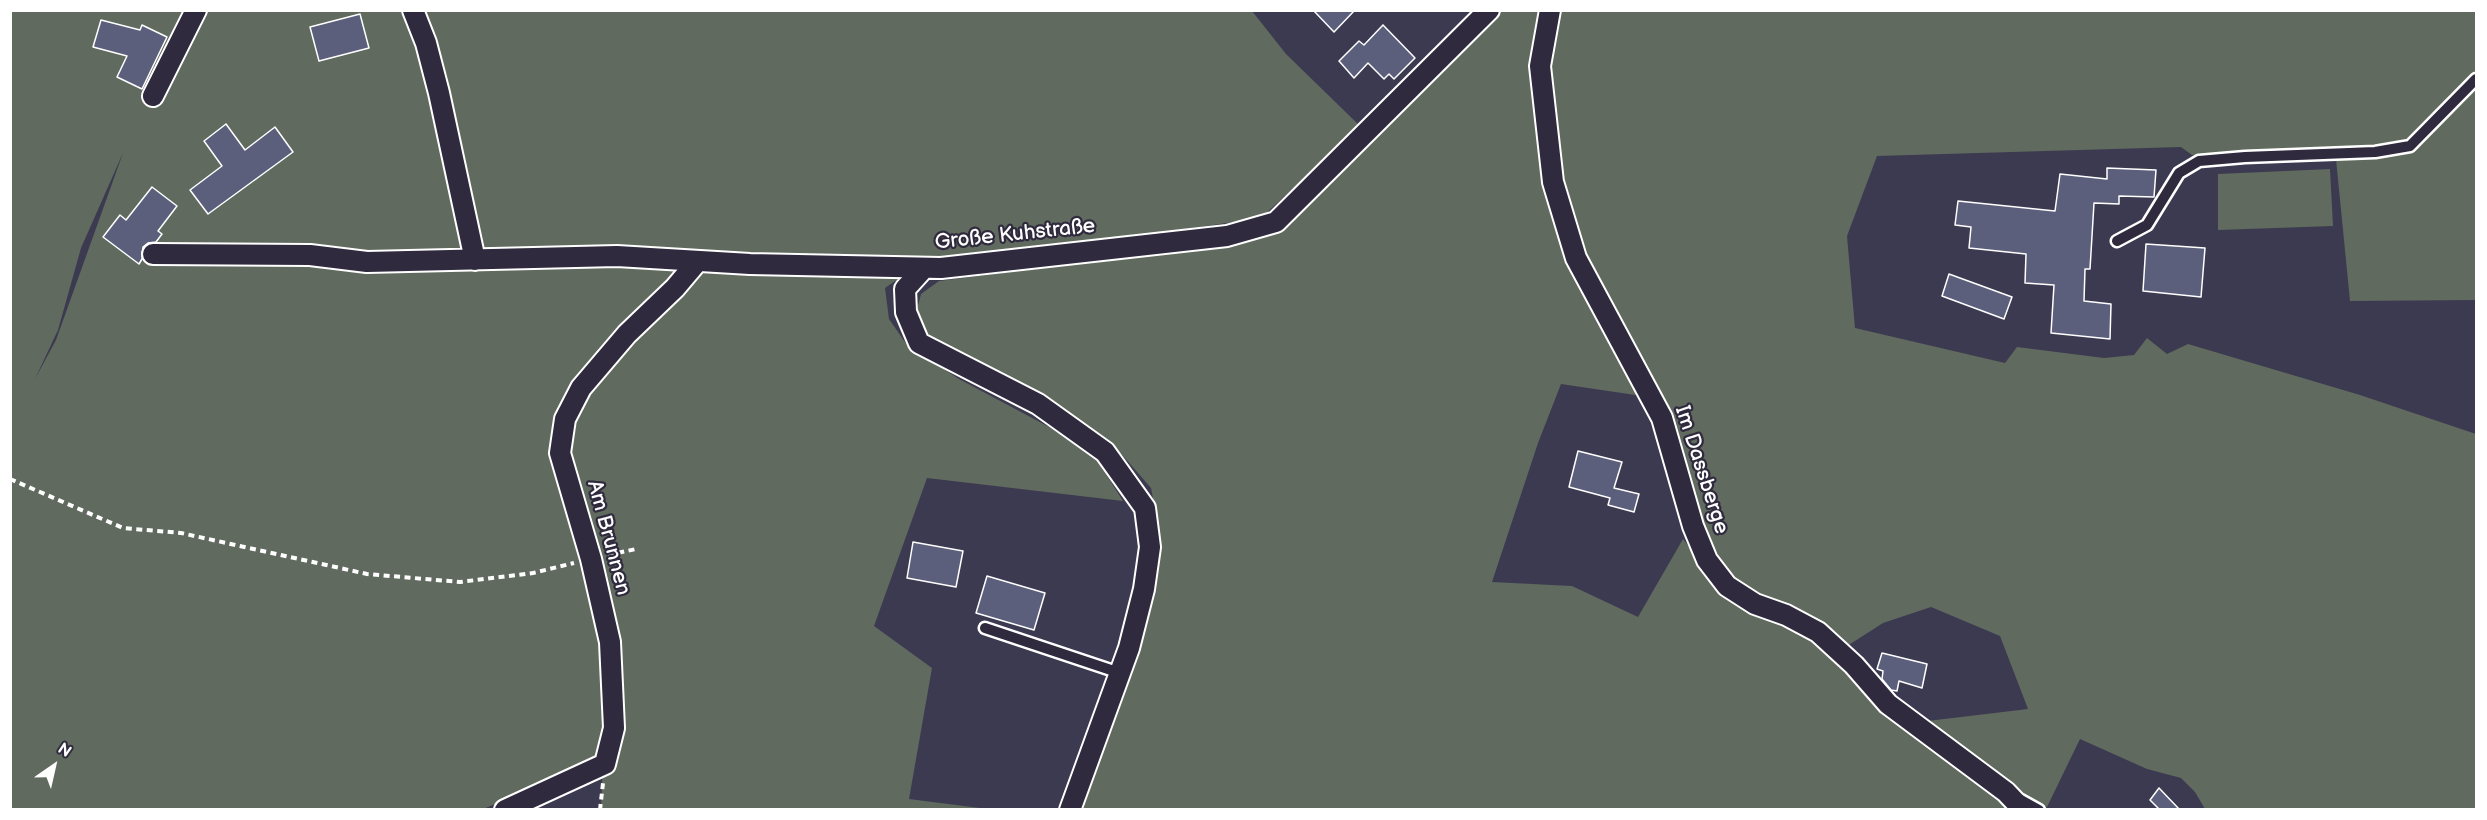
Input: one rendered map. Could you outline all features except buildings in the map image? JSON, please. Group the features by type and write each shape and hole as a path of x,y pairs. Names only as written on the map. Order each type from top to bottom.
{"street":[{"path":"153,96 196,10"},
{"path":"413,10 426,43 440,93 475,260"},
{"name":"Große Kuhstraße","path":"1070,810 1129,648 1144,589 1150,547 1145,508 1105,452 1038,404 919,343 906,312 905,289 924,268 1227,236 1276,222 1489,10"},
{"name":"Im Dassberge","path":"1550,10 1540,66 1553,182 1576,258 1662,418 1693,526 1707,560 1727,586 1755,604 1786,615 1818,632 1854,665 1888,704 2006,792 2023,810"},
{"path":"153,254 310,255 367,262 617,255 697,262 924,268"},
{"name":"Am Brunnen","path":"505,810 605,764 614,728 610,642 591,559 560,453 565,419 581,388 627,334 675,288 697,262"}],"lane":[{"path":"2117,241 2147,225 2179,173 2199,161 2375,152 2410,146 2476,79"},
{"path":"985,628 1120,673"},
{"path":"2006,792 2039,810"}],"path":[{"path":"10,478 123,528 181,533 367,574 460,582 533,573 636,549"}],"shaded area":[{"path":"11,11 1252,11 1286,54 1360,126 1261,218 1034,251 926,260 885,288 889,319 907,345 959,379 1051,428 1097,460 1123,501 927,478 874,626 932,668 909,799 988,809 601,809 603,760 483,809 12,810","holes":["123,153 56,340 35,379 58,330 81,248"]},
{"path":"1498,11 1543,11 1547,180 1642,396 1561,384 1538,443 1492,582 1572,586 1638,617 1683,539 1715,581 1795,623 2016,809 1081,809 1148,601 1160,535 1151,488 1110,441 1043,398 938,346 921,328 916,313 921,294 939,281 1242,243 1272,231"},
{"path":"1554,11 2476,11 2476,72 2408,144 2192,155 2181,147 1877,156 1847,236 1855,328 2005,363 2017,347 2104,358 2134,355 2147,338 2167,354 2188,344 2360,395 2476,434 2476,809 2205,809 2195,792 2181,778 2147,769 2080,739 2047,807 2012,790 1919,722 2028,709 2000,636 1931,607 1883,623 1844,648 1740,588 1713,562 1699,515 1582,257 1560,185 1547,89"},
{"path":"2476,85 2476,300 2350,301 2336,159 2395,155 2412,151"},
{"path":"2330,169 2333,226 2218,230 2218,174"}]}
